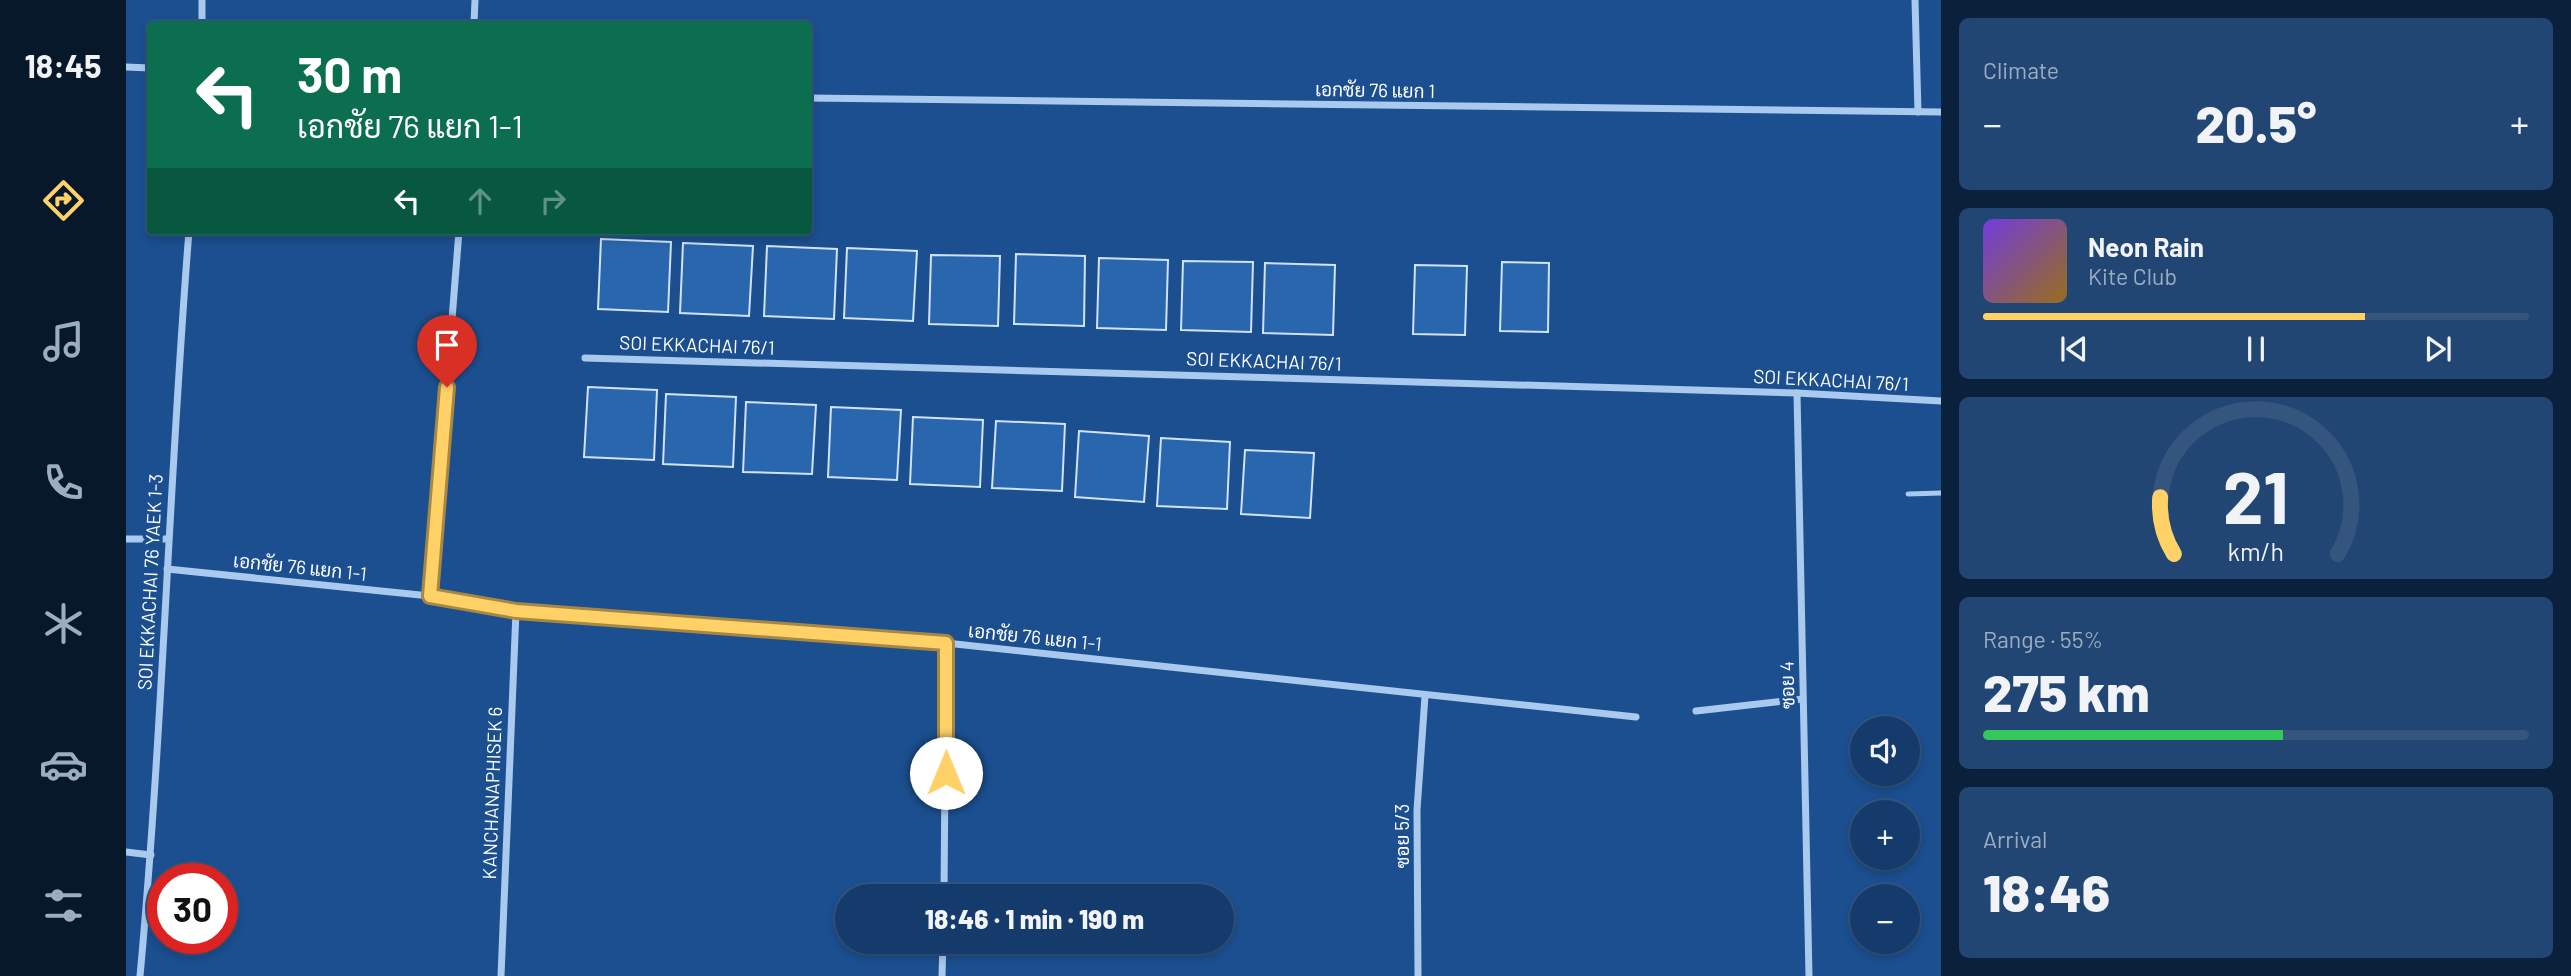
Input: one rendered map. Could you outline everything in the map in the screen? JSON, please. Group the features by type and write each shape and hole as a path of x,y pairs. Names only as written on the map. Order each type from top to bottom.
{"street":[{"path":"202,0 202,21"},
{"path":"474,21 475,0"},
{"path":"1915,0 1919,112"},
{"path":"126,67 147,68"},
{"name":"เอกชัย 76 แยก 1","path":"812,99 1941,112"},
{"name":"SOI EKKACHAI 76 YAEK 1-3","path":"140,976 151,855 167,539 189,235"},
{"path":"430,596 459,235"},
{"name":"SOI EKKACHAI 76/1","path":"585,358 1797,393 1941,401"},
{"name":"ซอย 4","path":"1797,393 1809,976"},
{"path":"126,539 167,539"},
{"name":"เอกชัย 76 แยก 1-1","path":"167,569 430,596 516,611 946,643 1636,717"},
{"name":"KANCHANAPHISEK 6","path":"501,976 516,611"},
{"path":"944,884 946,643"},
{"name":"ซอย 5/3","path":"1419,976 1417,810 1425,696"},
{"path":"1696,711 1803,699"},
{"path":"126,852 151,855"},
{"path":"942,976 943,954"}],"lane":[{"path":"1908,494 1941,493"}],"building":[{"path":"601,239 671,242 668,312 598,309"},
{"path":"683,243 753,246 749,316 680,313"},
{"path":"767,246 837,249 834,319 764,316"},
{"path":"847,248 917,251 913,321 844,318"},
{"path":"1016,254 1085,256 1084,326 1014,324"},
{"path":"931,255 1000,256 998,326 929,324"},
{"path":"1099,258 1168,260 1166,330 1097,328"},
{"path":"1183,261 1253,262 1251,332 1181,330"},
{"path":"1502,262 1549,263 1548,332 1500,331"},
{"path":"1265,263 1335,265 1333,335 1263,333"},
{"path":"1415,265 1467,266 1465,335 1413,334"},
{"path":"588,387 657,390 654,460 584,457"},
{"path":"666,394 736,397 733,467 663,464"},
{"path":"746,402 816,405 812,474 743,472"},
{"path":"831,407 901,410 897,480 828,477"},
{"path":"913,417 983,420 980,487 910,484"},
{"path":"996,421 1065,424 1062,491 992,488"},
{"path":"1079,431 1149,436 1144,502 1075,497"},
{"path":"1161,438 1230,442 1227,509 1157,506"},
{"path":"1245,450 1314,453 1310,518 1241,514"}],"route":[{"path":"447,387 430,596 516,611 946,643 946,773"}]}
